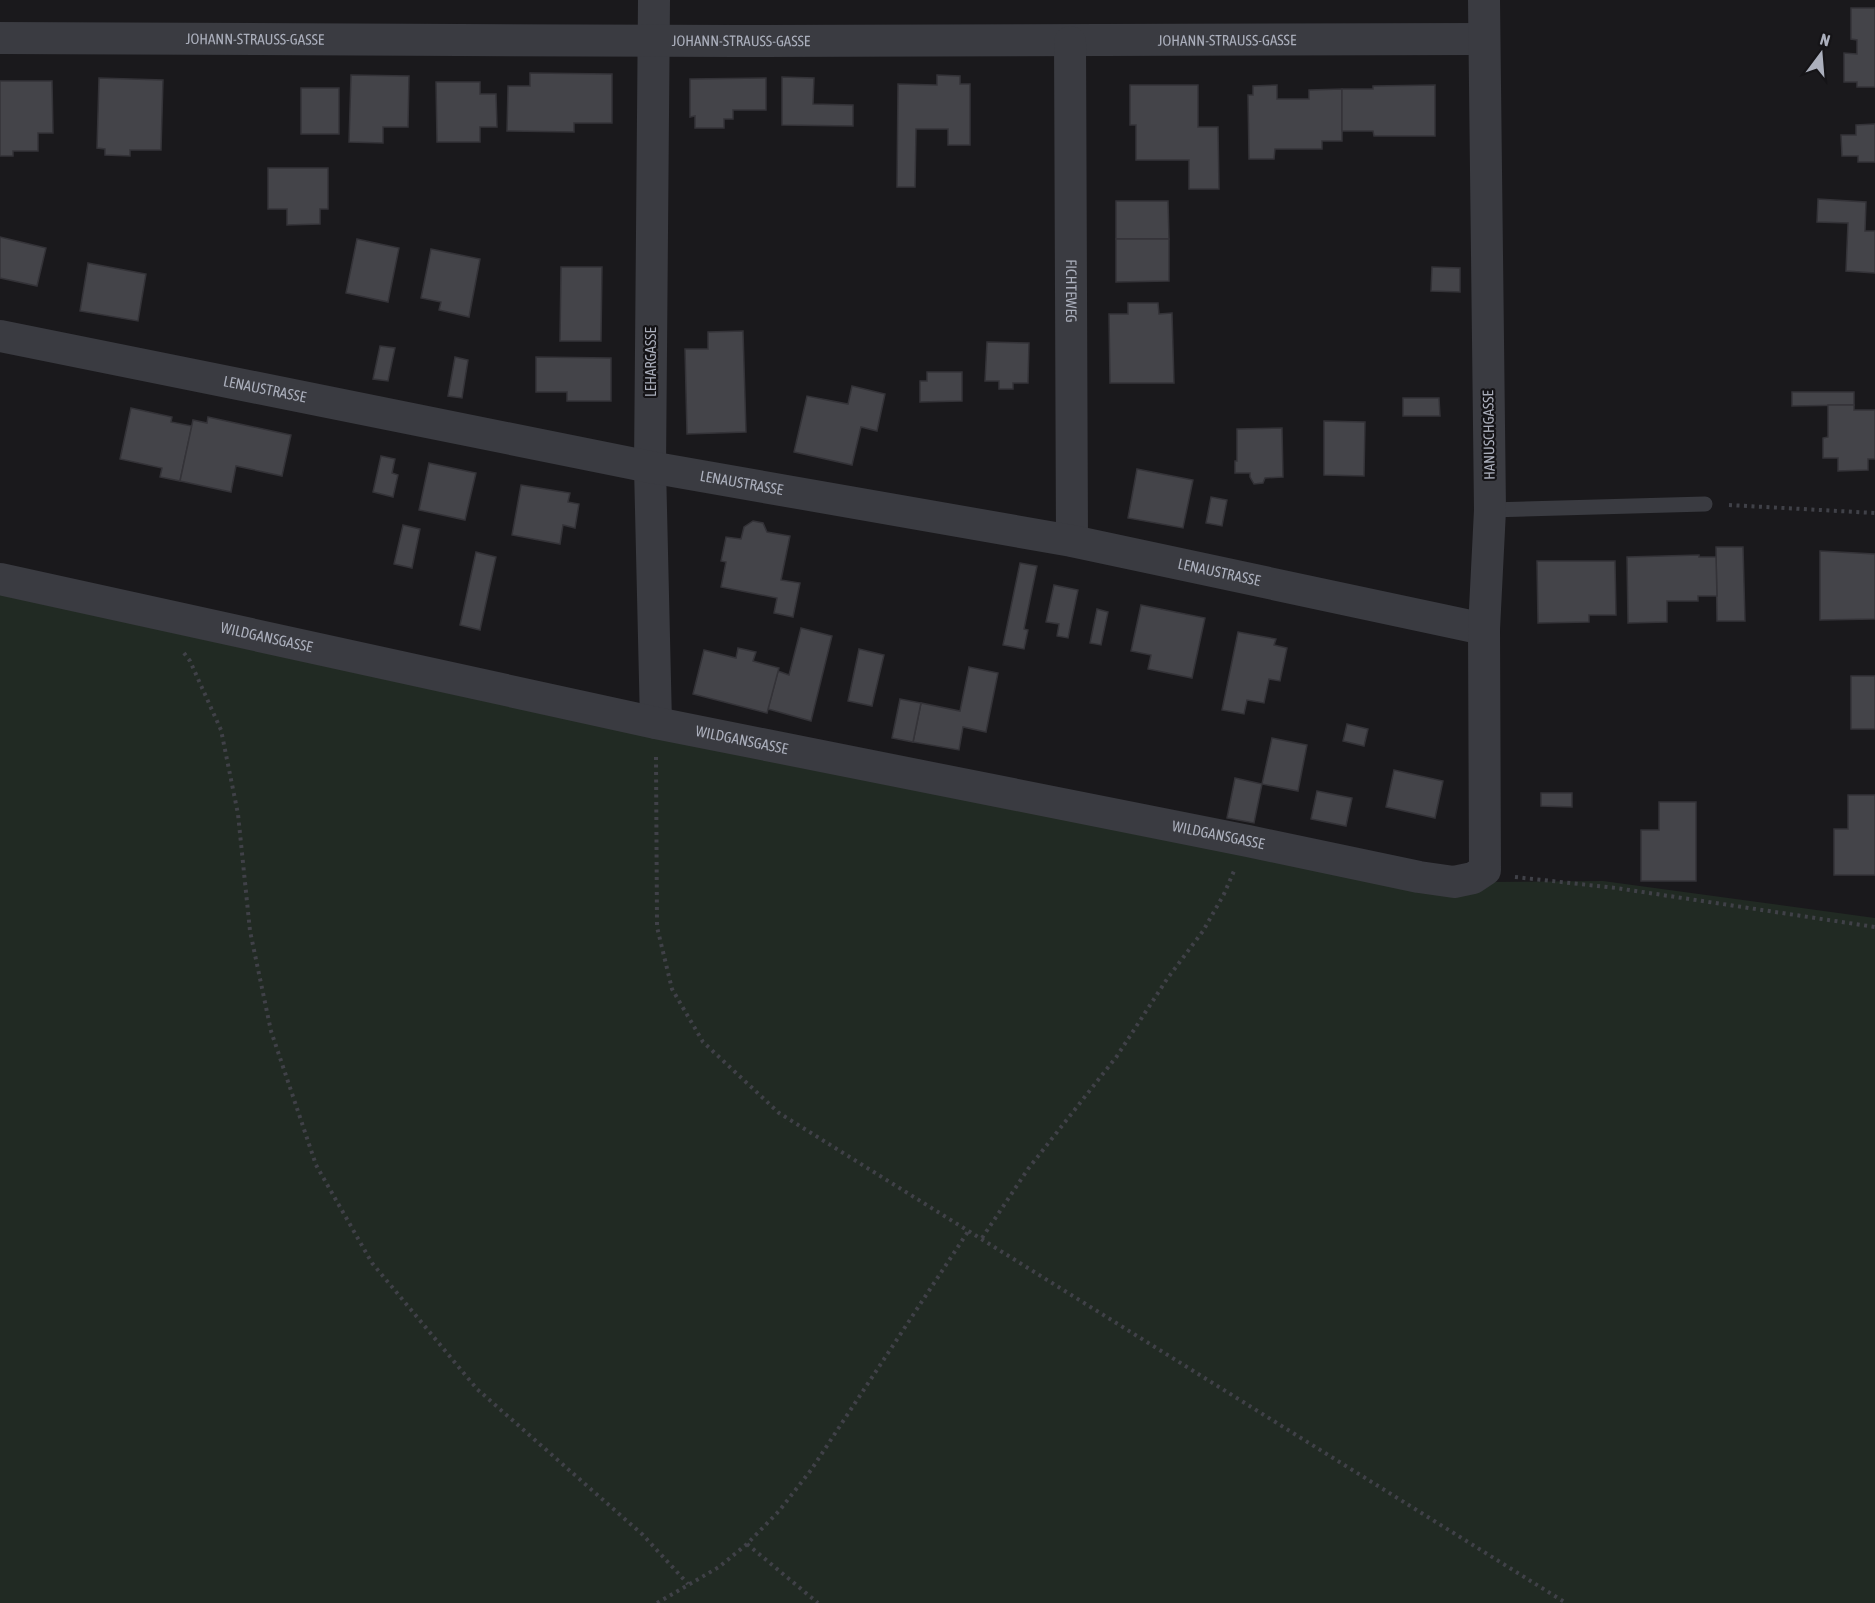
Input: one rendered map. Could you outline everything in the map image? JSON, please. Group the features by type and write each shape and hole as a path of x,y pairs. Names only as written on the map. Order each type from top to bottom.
{"street":[{"name":"LEHARGASSE","path":"654,0 650,467 656,723"},
{"name":"HANUSCHGASSE","path":"1484,0 1490,510 1484,629 1485,870"},
{"name":"JOHANN-STRAUSS-GASSE","path":"0,38 654,42 1483,39"},
{"name":"FICHTEWEG","path":"1070,42 1072,541"},
{"name":"LENAUSTRASSE","path":"0,336 650,467 1072,541 1484,629"},
{"name":"WILDGANSGASSE","path":"0,579 656,723 1419,877 1454,882 1473,878 1485,870"}],"lane":[{"path":"1490,510 1705,504"}],"path":[{"path":"1705,504 1875,513"},
{"path":"150,612 190,661 221,730 238,814 250,931 271,1031 316,1165 372,1263 477,1389 643,1535 688,1584"},
{"path":"656,723 657,927 672,989 702,1042 779,1113 1566,1603"},
{"path":"982,1238 1028,1169 1117,1056 1167,979 1203,931 1224,894 1248,841"},
{"path":"1485,870 1517,878 1616,888 1875,927"},
{"path":"657,1603 719,1567 747,1544 779,1511 811,1470 969,1230"},
{"path":"747,1544 818,1603"}],"shaded area":[{"path":"0,570 1482,882 1603,881 1875,918 1875,1603 0,1603"}],"building":[{"path":"1851,8 1875,8 1875,87 1857,87 1857,82 1844,82 1844,53 1857,54 1857,40 1851,39"},
{"path":"530,73 612,74 612,123 574,123 574,132 507,131 508,86 530,86"},
{"path":"351,75 409,76 408,127 383,127 383,143 349,142"},
{"path":"937,75 960,76 960,84 970,84 970,145 948,145 948,129 916,129 915,187 897,187 898,84 937,85"},
{"path":"782,77 814,78 813,104 853,105 853,126 782,125"},
{"path":"99,78 163,80 161,150 130,150 130,156 105,155 105,149 97,148"},
{"path":"766,78 766,110 733,110 733,119 724,119 724,128 695,128 695,116 690,117 690,79"},
{"path":"0,81 52,81 53,133 38,133 38,151 13,151 13,156 0,156"},
{"path":"436,82 480,82 480,94 496,94 497,127 480,127 480,142 437,142"},
{"path":"1130,85 1198,85 1198,127 1218,127 1219,189 1189,189 1189,160 1136,160 1136,125 1130,125"},
{"path":"1277,85 1277,99 1309,99 1309,90 1342,89 1342,141 1322,141 1322,149 1275,149 1274,159 1249,159 1248,95 1253,95 1253,86"},
{"path":"1435,85 1435,136 1374,136 1373,131 1342,131 1342,89"},
{"path":"301,88 339,88 339,134 301,134"},
{"path":"1875,124 1875,162 1858,162 1858,156 1842,156 1841,135 1856,135 1856,125"},
{"path":"268,168 328,168 328,209 320,209 320,224 287,225 287,209 268,209"},
{"path":"1818,199 1866,202 1865,231 1875,231 1875,273 1846,271 1848,223 1817,222"},
{"path":"1116,201 1168,201 1169,239 1116,239"},
{"path":"0,237 46,248 37,286 0,278"},
{"path":"357,239 399,248 388,302 346,293"},
{"path":"1116,239 1169,239 1169,281 1116,282"},
{"path":"431,249 480,259 469,317 439,310 441,302 421,298"},
{"path":"88,263 146,274 138,321 80,311"},
{"path":"561,267 602,267 601,341 560,341"},
{"path":"1432,267 1460,268 1460,292 1431,291"},
{"path":"1128,303 1158,303 1159,314 1172,313 1174,383 1110,383 1109,314 1128,314"},
{"path":"743,331 746,432 687,434 685,349 708,349 708,332"},
{"path":"987,342 1029,343 1028,383 1013,383 1013,389 999,389 999,381 985,381"},
{"path":"380,346 395,348 388,381 373,379"},
{"path":"455,357 468,360 462,398 448,396"},
{"path":"536,357 611,358 611,401 567,401 567,392 536,392"},
{"path":"927,372 962,372 962,401 920,402 920,381 927,381"},
{"path":"852,386 885,394 877,431 861,427 852,465 794,452 807,396 848,404"},
{"path":"1792,392 1854,392 1854,405 1792,406"},
{"path":"1403,398 1439,398 1440,416 1403,416"},
{"path":"1828,405 1854,405 1854,410 1875,410 1875,459 1868,459 1868,470 1838,471 1838,458 1823,458 1823,438 1828,437"},
{"path":"131,408 172,417 171,422 192,426 180,481 160,477 162,468 120,459"},
{"path":"208,417 291,435 282,476 236,466 231,492 180,481 193,420 207,423"},
{"path":"1324,421 1365,422 1364,476 1324,475"},
{"path":"1282,428 1283,477 1265,478 1263,483 1254,484 1250,473 1235,473 1237,429"},
{"path":"381,456 395,459 392,473 398,475 393,497 373,492"},
{"path":"429,463 476,473 465,520 419,510"},
{"path":"1137,469 1193,480 1183,528 1128,518"},
{"path":"521,485 570,493 568,502 579,504 575,528 563,525 560,544 512,535"},
{"path":"1211,497 1227,500 1222,526 1206,523"},
{"path":"753,521 763,523 767,532 790,536 781,580 800,583 793,617 774,613 777,598 721,587 726,562 721,561 726,537 741,539 744,527"},
{"path":"403,525 420,529 412,568 394,564"},
{"path":"1716,547 1743,547 1745,621 1717,621"},
{"path":"1820,551 1875,554 1875,619 1820,620"},
{"path":"476,552 496,557 480,630 460,625"},
{"path":"1699,555 1699,557 1716,557 1717,596 1698,596 1698,601 1667,601 1667,622 1628,623 1627,557"},
{"path":"1537,561 1615,561 1616,615 1589,615 1589,622 1538,623"},
{"path":"1020,563 1037,566 1024,629 1028,630 1024,649 1003,645"},
{"path":"1054,585 1078,590 1068,638 1057,636 1059,624 1046,622"},
{"path":"1141,605 1205,618 1192,678 1148,669 1151,655 1131,651"},
{"path":"1097,609 1108,612 1101,645 1090,643"},
{"path":"801,628 832,636 811,721 768,709 778,671 789,675"},
{"path":"1238,632 1276,639 1274,645 1287,648 1280,681 1269,679 1264,703 1247,700 1244,714 1222,710"},
{"path":"738,648 756,652 753,661 779,668 767,713 693,694 704,650 736,658"},
{"path":"859,649 884,655 872,706 848,701"},
{"path":"969,667 998,673 986,732 963,727 959,750 913,742 921,703 960,711"},
{"path":"1851,676 1875,676 1875,729 1851,729"},
{"path":"900,699 921,703 913,742 892,738"},
{"path":"1347,724 1368,729 1364,746 1343,741"},
{"path":"1272,738 1307,745 1298,791 1262,784"},
{"path":"1394,770 1443,781 1435,818 1386,807"},
{"path":"1235,778 1262,784 1254,823 1227,818"},
{"path":"1317,791 1352,798 1346,826 1311,819"},
{"path":"1541,793 1572,793 1572,807 1541,806"},
{"path":"1848,795 1875,795 1875,875 1834,875 1834,829 1848,829"},
{"path":"1659,802 1696,802 1696,881 1641,881 1641,830 1659,830"}]}
